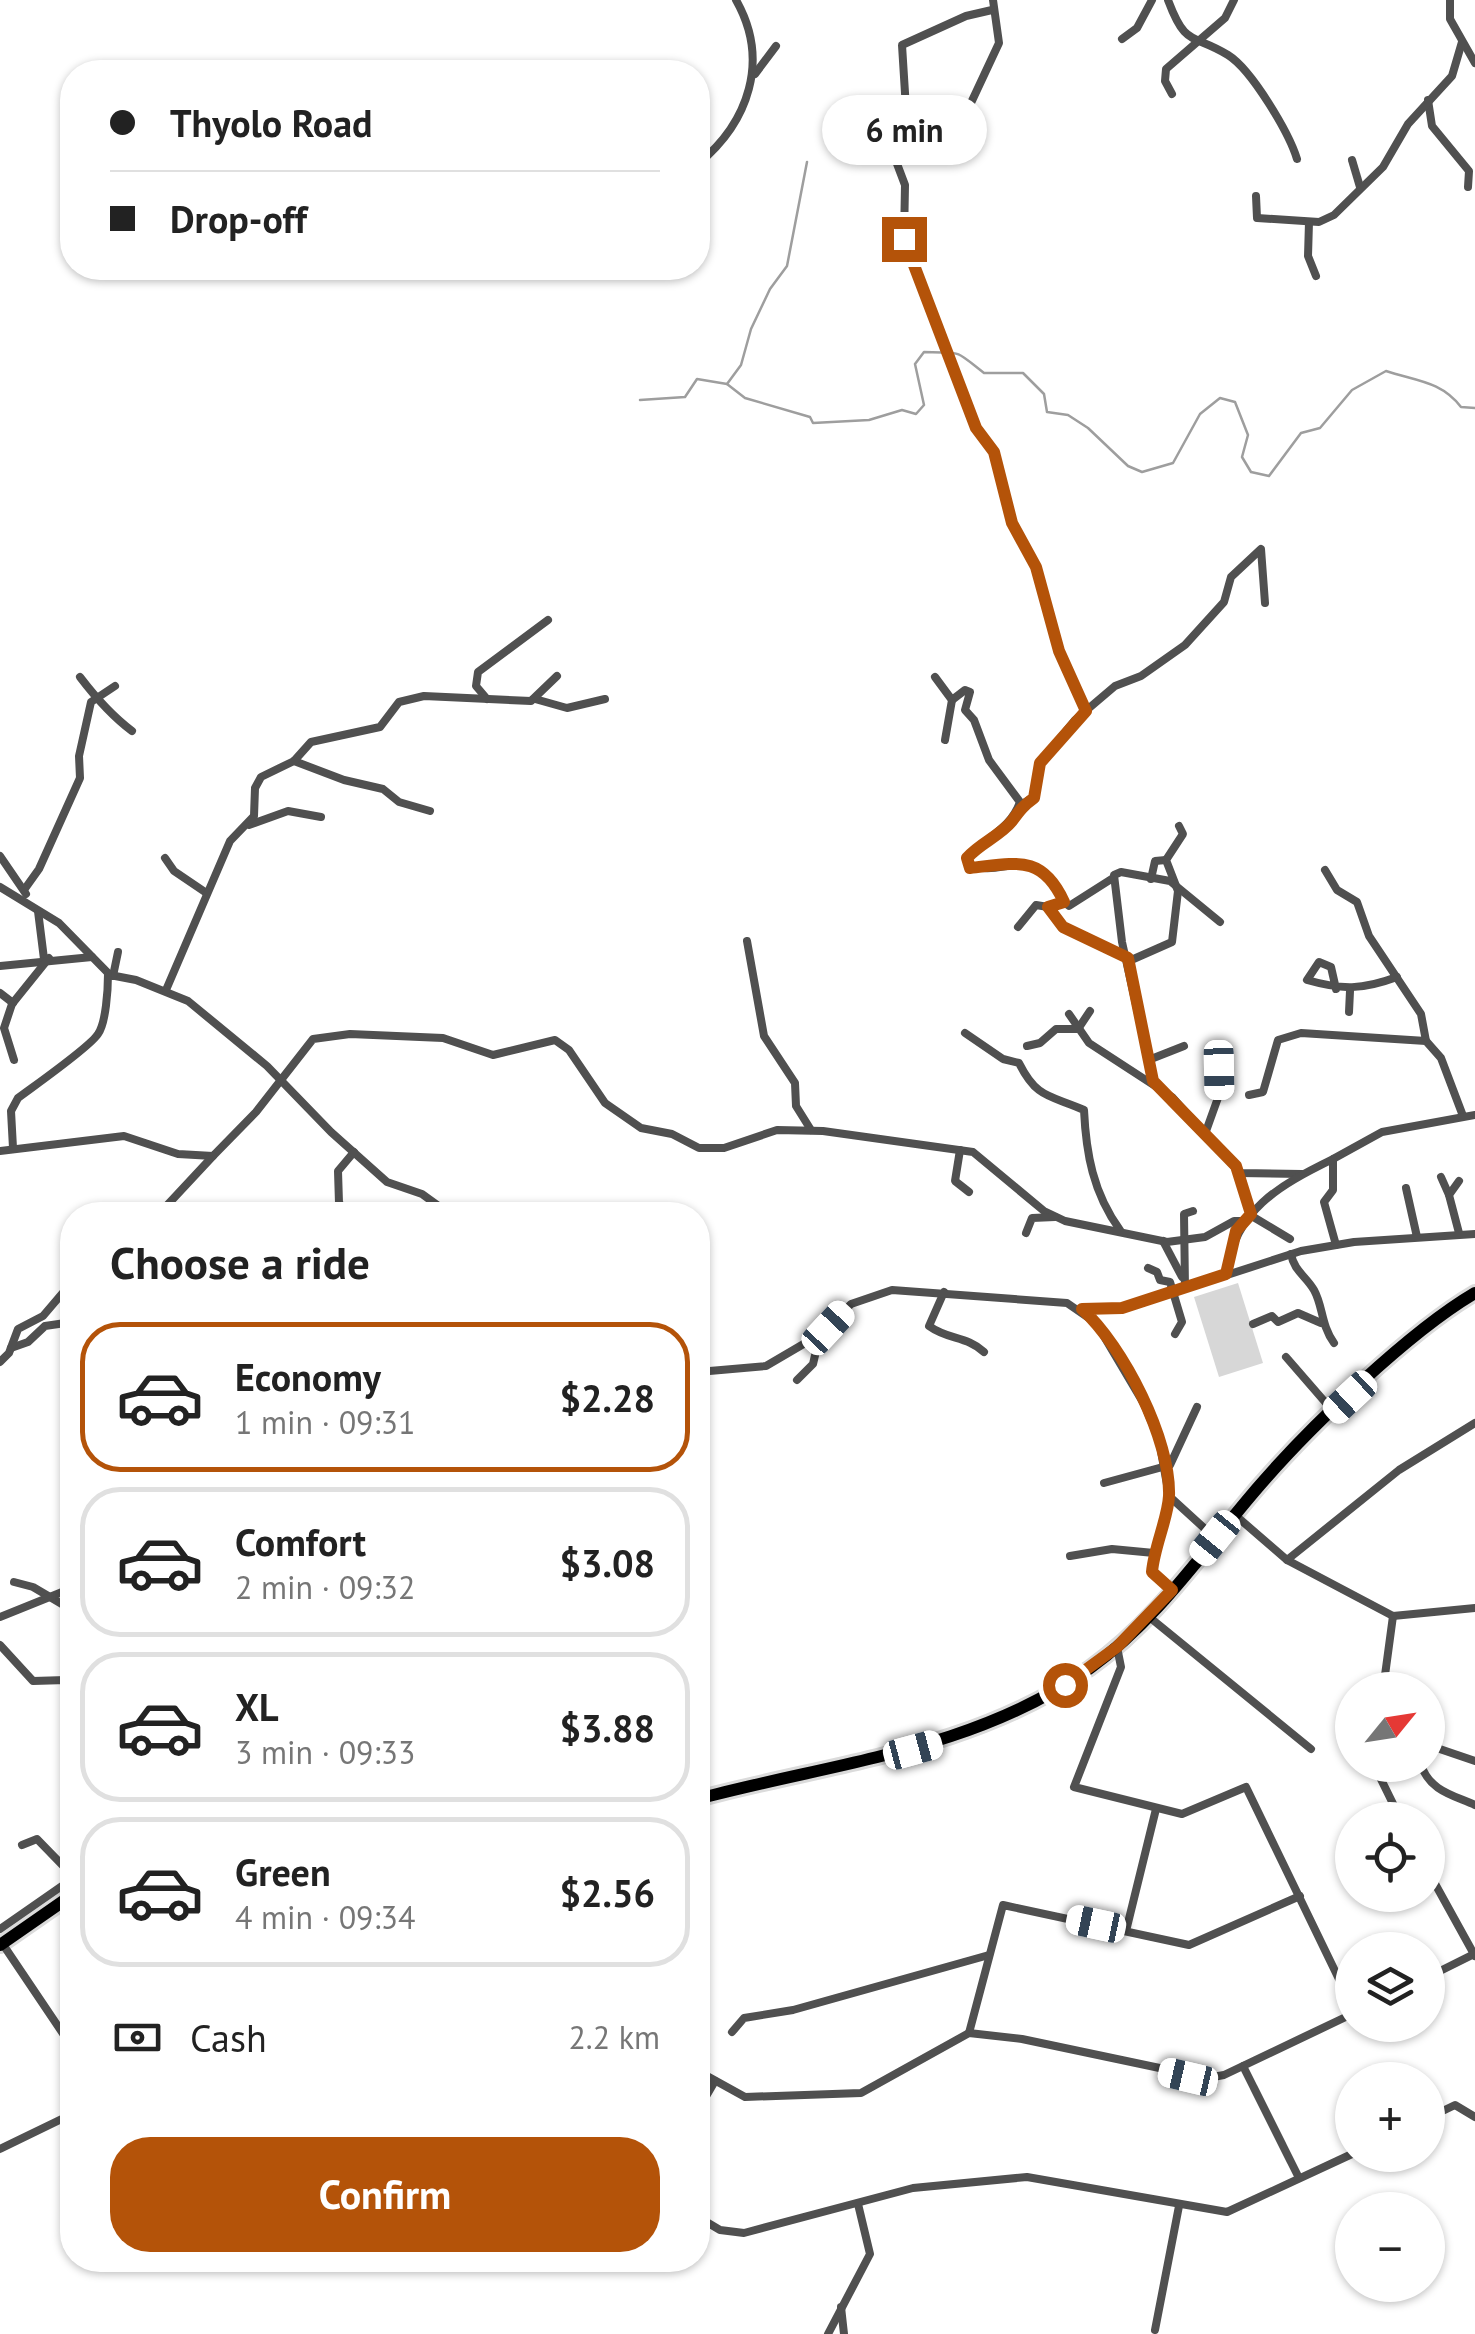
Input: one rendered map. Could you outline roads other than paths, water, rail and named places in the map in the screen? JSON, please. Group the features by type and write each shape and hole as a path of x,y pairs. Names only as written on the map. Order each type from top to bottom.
{"highway":[{"path":"710,1797 938,1743 1046,1696 1117,1647 1172,1590 1285,1458 1435,1322 1475,1293"},
{"path":"1,1939 60,1902"}],"street":[{"path":"736,0 748,26 755,74"},
{"path":"1122,39 1137,28 1152,0"},
{"path":"1168,0 1187,37 1238,64 1273,108 1297,159"},
{"path":"1172,94 1164,81 1166,69 1198,44 1210,27 1226,18 1234,0"},
{"path":"1450,0 1450,19 1475,63"},
{"path":"906,109 902,45 992,5 999,43 965,118 944,125 888,104 880,116 906,186 904,238 979,436 994,452 1012,523 1036,567 1059,651 1086,711"},
{"path":"1256,196 1257,218 1309,222 1329,218 1390,158 1406,127 1452,76 1462,42"},
{"path":"710,150 728,128 755,74 776,46"},
{"path":"1428,100 1432,126 1472,173 1468,187"},
{"path":"1352,160 1360,187"},
{"path":"1309,222 1308,256 1316,276"},
{"path":"1019,806 1034,798 1040,763 1049,749 1115,686 1141,676 1184,645 1224,602 1231,577 1261,549 1265,604"},
{"path":"487,699 476,686 478,672 548,620"},
{"path":"536,699 556,676"},
{"path":"80,677 94,697 108,705 114,717 132,731"},
{"path":"936,677 952,700"},
{"path":"24,890 39,868 80,778 83,734 94,697 115,686"},
{"path":"945,740 952,700 966,690 970,692 965,710 974,720 989,760 1018,795 1019,806 1012,820 978,845 967,858 970,868 1008,863 1042,870 1054,879 1069,906 1081,902 1121,872 1176,884"},
{"path":"166,990 230,840 254,816 258,780 294,761 311,742 380,726 391,708 407,699 536,699 567,708 604,699"},
{"path":"294,761 344,780 383,788 399,802 430,811"},
{"path":"242,829 264,816 288,811 321,817"},
{"path":"1151,879 1155,862 1166,860 1183,834 1179,826"},
{"path":"0,856 36,908 46,958 13,1003 4,1028 14,1060"},
{"path":"165,858 174,871 206,892"},
{"path":"1166,860 1176,884 1220,922"},
{"path":"1325,870 1337,890 1355,898 1366,930 1422,1014 1426,1042 1441,1058 1462,1116"},
{"path":"1114,878 1153,1081"},
{"path":"1048,907 1063,927 1128,959 1172,942 1176,884"},
{"path":"0,887 77,939 110,975 166,990 188,1001 281,1080 388,1182 433,1202"},
{"path":"1018,927 1028,910 1036,905 1048,907 1064,902"},
{"path":"747,941 764,1038 795,1082 796,1106 812,1130"},
{"path":"13,1148 12,1112 18,1098 98,1036 105,1019 102,1001 118,952"},
{"path":"0,966 92,956"},
{"path":"1336,989 1350,991 1397,977"},
{"path":"1349,1012 1350,991"},
{"path":"0,993 13,1003"},
{"path":"1078,1029 1090,1011"},
{"path":"1069,1014 1089,1043 1116,1063 1153,1081 1240,1173 1248,1216 1226,1274"},
{"path":"1028,1046 1040,1043 1056,1029 1078,1029"},
{"path":"965,1033 1003,1059 1019,1063 1031,1086 1051,1099 1084,1110 1082,1134 1093,1176 1120,1230"},
{"path":"1248,1095 1264,1092 1271,1058 1284,1038 1301,1033 1426,1042"},
{"path":"170,1202 281,1080 306,1044 328,1034 443,1038 493,1055 555,1040 569,1050 601,1099 641,1128 675,1135 709,1149 777,1130 812,1130 960,1150 994,1166 1054,1217"},
{"path":"1151,1059 1184,1046"},
{"path":"1205,1134 1219,1095 1219,1070"},
{"path":"1026,1233 1032,1218 1054,1217 1163,1242 1206,1237 1248,1216 1302,1174 1382,1132 1475,1115"},
{"path":"0,1151 124,1136 178,1154 213,1156"},
{"path":"960,1150 955,1181 968,1192"},
{"path":"338,1202 338,1170 354,1152"},
{"path":"1333,1159 1333,1190 1324,1202 1336,1245"},
{"path":"1240,1173 1302,1174"},
{"path":"1441,1176 1459,1234"},
{"path":"1449,1194 1459,1181"},
{"path":"1406,1188 1417,1237"},
{"path":"1175,1334 1182,1322 1184,1214 1193,1211"},
{"path":"1248,1216 1290,1239"},
{"path":"710,1372 755,1370 820,1334 851,1304 886,1291 1068,1303 1082,1309 1122,1308 1291,1254 1336,1245 1475,1234"},
{"path":"1163,1242 1181,1286"},
{"path":"1291,1254 1299,1274 1313,1288 1321,1324 1334,1343"},
{"path":"1148,1268 1181,1286"},
{"path":"944,1292 929,1326 942,1335 970,1339 984,1352"},
{"path":"0,1362 18,1329 36,1322 60,1295"},
{"path":"1082,1309 1124,1364 1153,1424 1166,1467 1169,1496 1154,1553 1153,1575 1172,1590"},
{"path":"1252,1324 1272,1316 1278,1322 1298,1314 1321,1324"},
{"path":"11,1348 28,1342 45,1326 60,1324"},
{"path":"797,1380 813,1364 820,1334"},
{"path":"1286,1357 1334,1412"},
{"path":"1104,1483 1166,1467 1174,1460 1197,1408"},
{"path":"1286,1560 1399,1470 1475,1422"},
{"path":"1169,1496 1215,1538"},
{"path":"1235,1515 1286,1560 1394,1616 1475,1608"},
{"path":"1070,1556 1112,1548 1154,1553"},
{"path":"14,1582 60,1604"},
{"path":"0,1617 60,1592"},
{"path":"1148,1616 1312,1750"},
{"path":"1386,1672 1394,1616"},
{"path":"0,1645 33,1680 60,1680"},
{"path":"1117,1647 1121,1667 1074,1787 1156,1809 1187,1813 1246,1787 1335,1973"},
{"path":"1445,1750 1475,1761"},
{"path":"1432,1782 1448,1796 1475,1805"},
{"path":"1126,1931 1156,1809"},
{"path":"22,1845 37,1838 60,1864"},
{"path":"60,1887 1,1939 60,2028"},
{"path":"969,2033 1002,1905 1189,1945 1300,1896"},
{"path":"1445,1902 1474,1955 1445,1969"},
{"path":"732,2032 744,2018 794,2010 989,1955"},
{"path":"710,2078 746,2097 860,2093 969,2033 1022,2039 1198,2078 1243,2066 1335,2019"},
{"path":"1243,2066 1299,2178"},
{"path":"710,2090 715,2081"},
{"path":"1445,2109 1455,2104 1475,2117"},
{"path":"0,2149 60,2120"},
{"path":"710,2224 720,2230 744,2233 938,2183 1026,2177 1227,2212 1335,2162"},
{"path":"828,2334 870,2254 858,2204"},
{"path":"1156,2330 1179,2206"},
{"path":"841,2306 844,2334"}],"waterway":[{"path":"640,400 685,397 697,379 727,384 741,365 751,329 770,289 787,266 807,162"},
{"path":"727,384 745,398 810,417 813,423 869,420 902,410 916,414 924,405 915,364 924,352 957,354 984,373 1023,373 1044,394 1047,412 1068,415 1088,428 1128,466 1142,472 1173,463 1200,414 1220,398 1235,402 1248,435 1242,457 1251,472 1269,476 1301,433 1320,428 1352,390 1386,371 1427,383 1445,392 1461,407 1475,408"}]}
